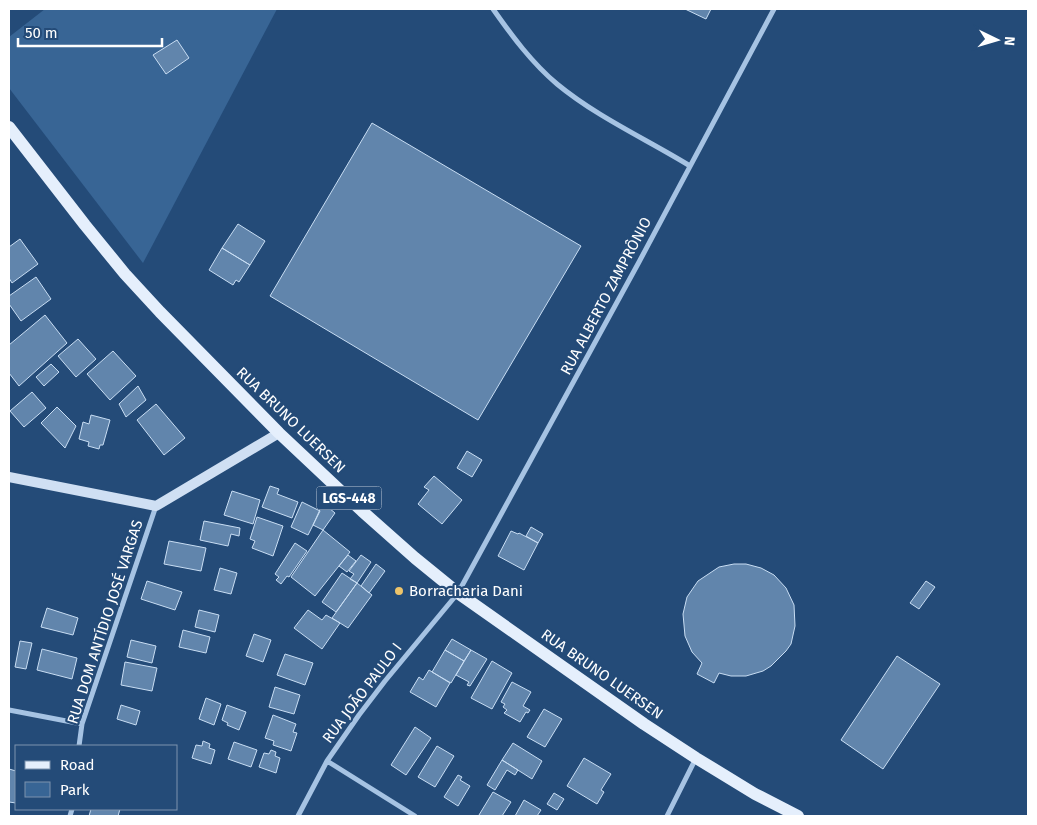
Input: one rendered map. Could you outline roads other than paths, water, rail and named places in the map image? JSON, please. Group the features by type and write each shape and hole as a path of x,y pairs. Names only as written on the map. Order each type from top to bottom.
{"main road":[{"name":"RUA BRUNO LUERSEN","path":"9,127 125,274 204,358 279,433 362,511 458,593 644,724 755,794 798,816"}],"street":[{"path":"493,9 516,42 557,84 603,116 690,166"},
{"name":"RUA ALBERTO ZAMPRÔNIO","path":"458,593 774,9"},
{"path":"9,476 156,506 279,433"},
{"name":"RUA DOM ANTÍDIO JOSÉ VARGAS","path":"79,745 82,724 156,506"},
{"name":"RUA JOÃO PAULO I","path":"298,816 327,761 385,680 458,593"},
{"path":"9,710 82,724"},
{"path":"667,816 696,758"},
{"path":"327,761 415,816"}],"place":[{"name":"Borracharia Dani","path":"399,591"}]}
